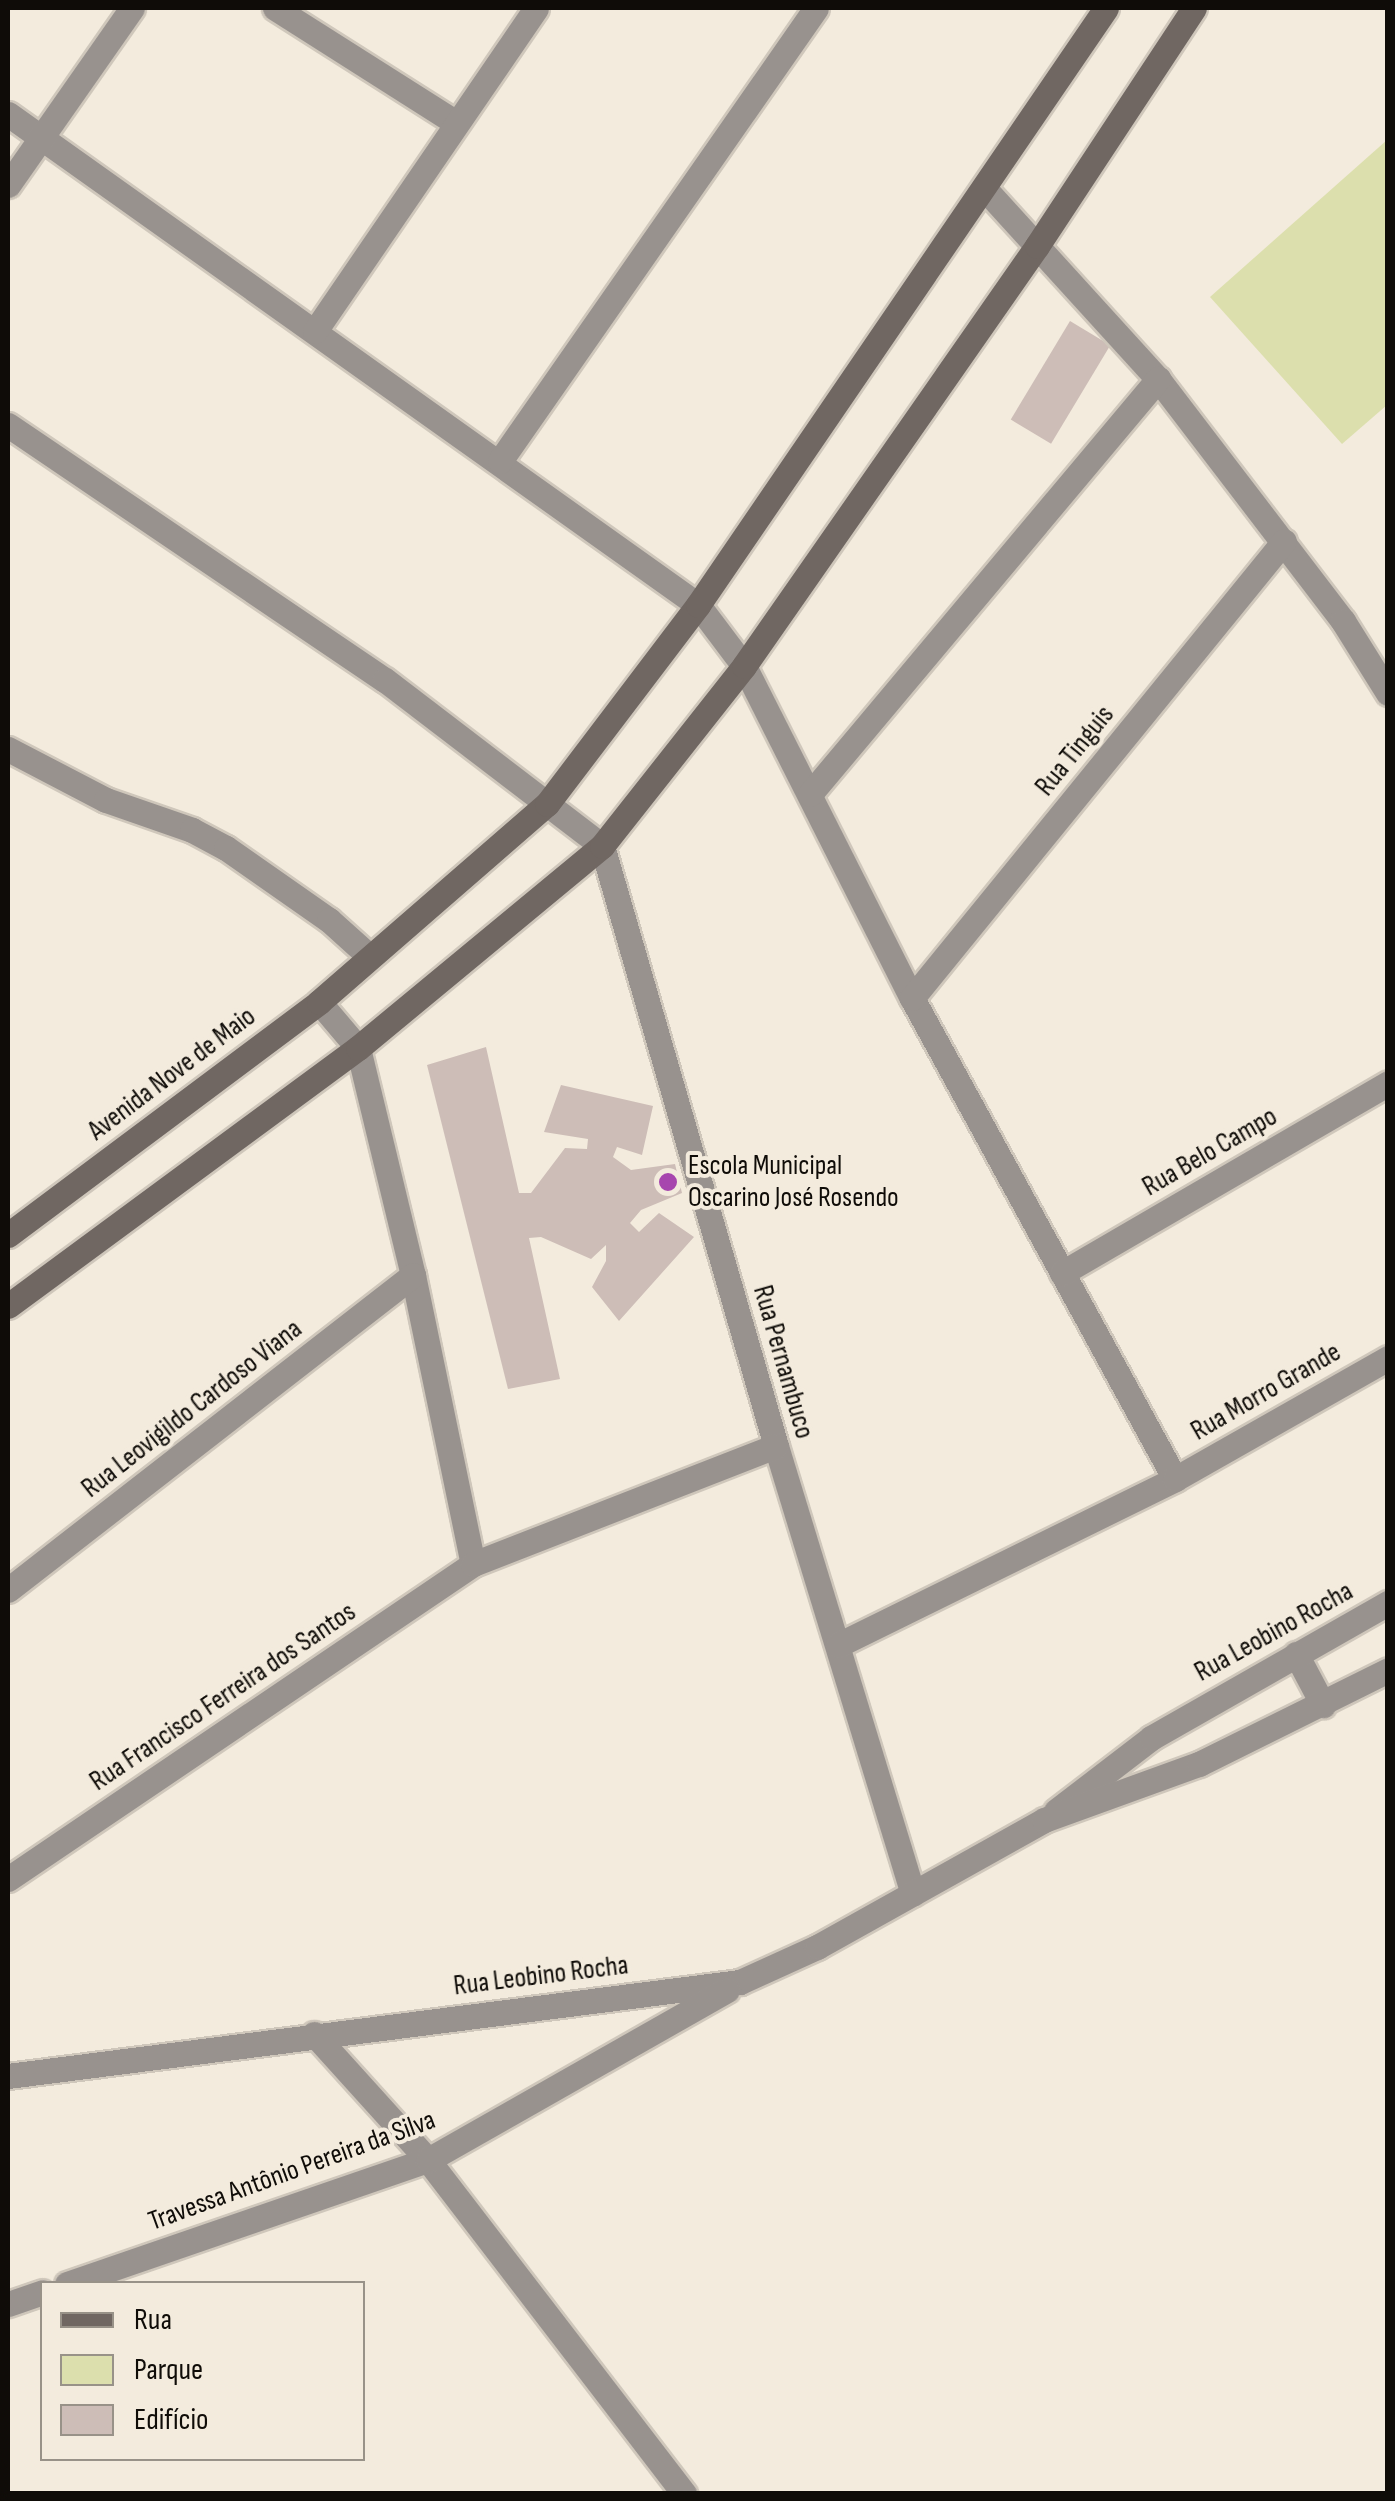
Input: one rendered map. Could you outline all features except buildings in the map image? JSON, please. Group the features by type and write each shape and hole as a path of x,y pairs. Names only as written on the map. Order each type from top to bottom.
{"main road":[{"name":"Avenida Nove de Maio","path":"8,1235 319,1002 546,804 698,605 1106,8"},
{"path":"8,1306 358,1048 602,846 744,666 1037,246 1194,8"}],"street":[{"path":"8,185 132,8"},
{"path":"275,8 456,123"},
{"path":"315,331 536,8"},
{"path":"500,462 816,8"},
{"path":"8,114 698,605 744,666 912,998 1175,1478"},
{"path":"985,188 1158,379 1343,621 1388,693"},
{"path":"810,794 1158,379"},
{"path":"8,425 384,680 602,846"},
{"name":"Rua Tinguis","path":"912,998 1284,541"},
{"path":"8,749 106,800 192,830 226,848 329,920 369,956"},
{"name":"Rua Pernambuco","path":"602,846 776,1446 913,1893"},
{"path":"319,1002 358,1048 414,1274 473,1564"},
{"name":"Rua Belo Campo","path":"1062,1272 1388,1083"},
{"name":"Rua Leovigildo Cardoso Viana","path":"8,1590 414,1274"},
{"name":"Rua Morro Grande","path":"838,1645 1175,1478 1388,1358"},
{"name":"Rua Francisco Ferreira dos Santos","path":"8,1878 473,1564 776,1446"},
{"name":"Rua Leobino Rocha","path":"8,2076 740,1982 1044,1820 1151,1738 1388,1602"},
{"path":"1296,1654 1323,1705"},
{"name":"Rua Leobino Rocha","path":"1044,1820 1182,1770 1323,1705 1388,1670"},
{"name":"Travessa Antônio Pereira da Silva","path":"76,2281 428,2160 740,1982"},
{"path":"314,2034 428,2160 684,2494"},
{"path":"8,2304 40,2293"}],"green space":[{"path":"1387,140 1387,405 1342,444 1210,297"}],"place":[{"name":"Escola Municipal Oscarino José Rosendo","path":"668,1182"}]}
